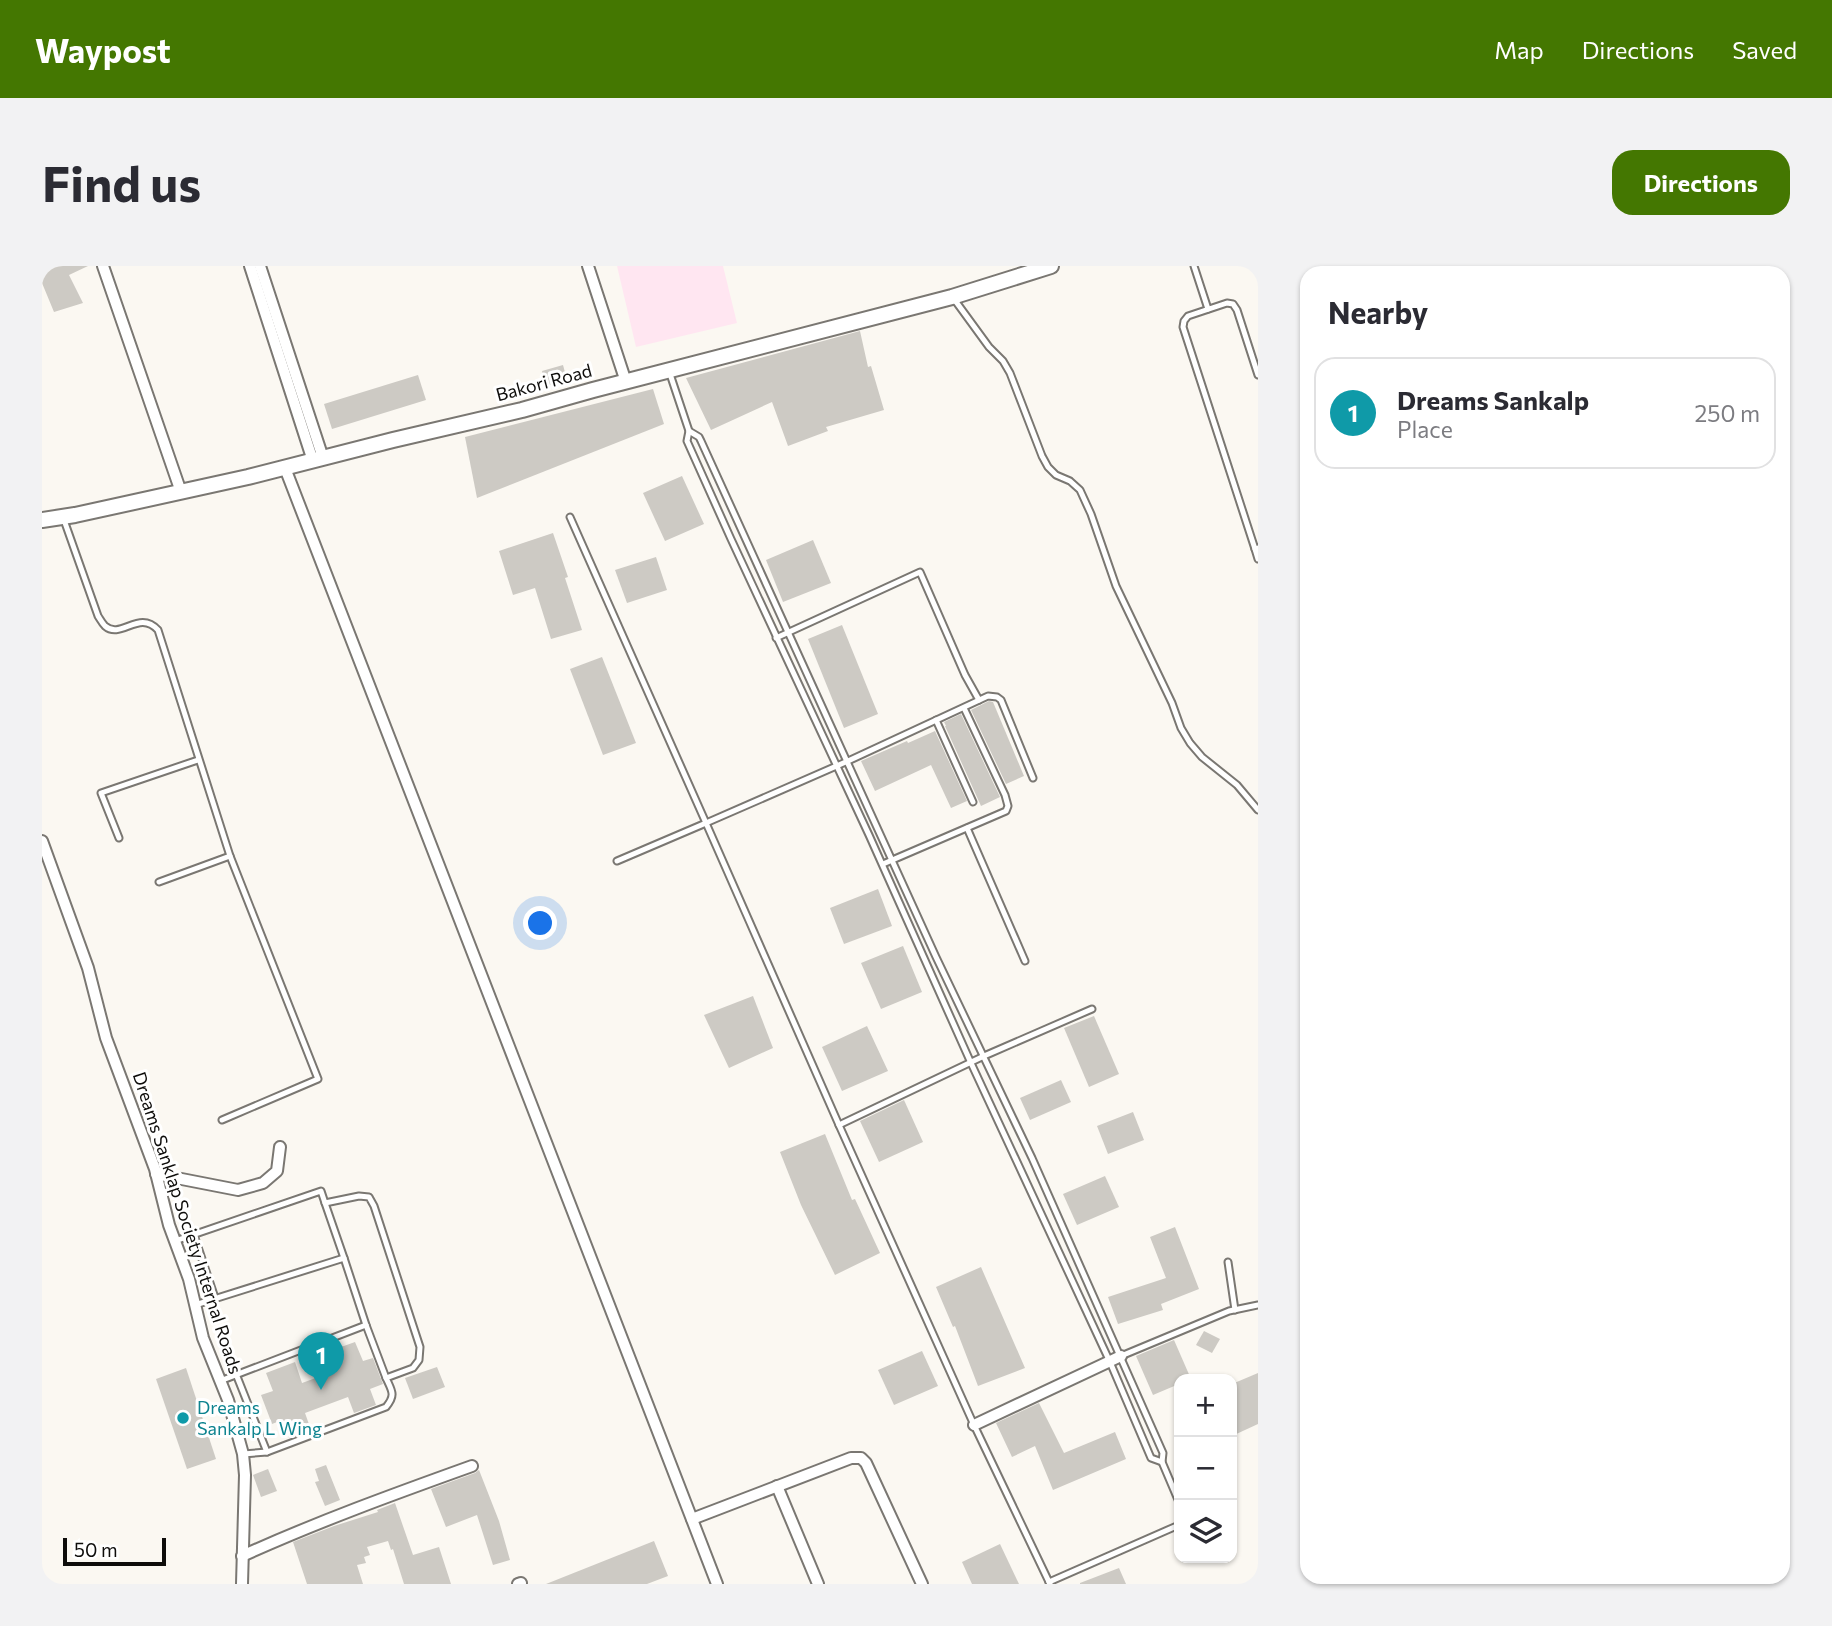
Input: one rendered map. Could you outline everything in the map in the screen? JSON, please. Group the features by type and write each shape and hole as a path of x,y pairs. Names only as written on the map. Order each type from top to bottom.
{"street":[{"path":"103,266 181,492"},
{"path":"250,266 318,459"},
{"path":"260,266 318,459"},
{"path":"588,266 626,382"},
{"name":"Bakori Road","path":"42,520 181,492 522,410 952,297 1051,266"},
{"path":"285,468 718,1584"},
{"name":"Dreams Sanklap Society Internal Roads","path":"42,841 88,968 106,1038 156,1174 169,1225 189,1279 203,1338 228,1400 243,1454 245,1475 242,1584"},
{"path":"156,1174 238,1190 263,1183 277,1171 279,1147"},
{"path":"974,1424 1121,1356"},
{"path":"692,1519 851,1458 861,1458 866,1463 922,1584"},
{"path":"242,1556 382,1498 472,1466"},
{"path":"777,1486 818,1584"}],"lane":[{"path":"1194,266 1208,309"},
{"path":"952,297 1010,373 1048,467 1080,491 1091,514 1116,586 1161,679 1181,728 1202,757 1237,785 1258,810"},
{"path":"1258,376 1233,304 1227,303 1208,309 1188,316 1184,321 1183,327 1258,559"},
{"path":"669,371 690,431 687,441 776,638 883,864 971,1063 1110,1362 1151,1458 1162,1462"},
{"path":"690,431 699,437 936,957 1032,1158 1164,1453 1162,1462 1178,1500"},
{"path":"63,517 98,616 106,627 114,630 142,622 152,623 158,630 230,856 318,1079 222,1120"},
{"path":"570,517 839,1125 1049,1583 1174,1527"},
{"path":"776,638 920,572 965,675 979,700"},
{"path":"617,861 848,761 988,696 1001,700 1033,778"},
{"path":"883,864 1006,811 1008,806 1004,795 964,708"},
{"path":"936,720 973,802"},
{"path":"120,838 102,793 198,760"},
{"path":"967,828 1025,961"},
{"path":"159,882 230,856"},
{"path":"839,1125 984,1056 1092,1009"},
{"path":"175,1241 321,1191 366,1325 392,1392 392,1400 386,1407 267,1452 243,1454"},
{"path":"325,1203 359,1196 369,1197 374,1206 420,1347 419,1360 413,1368 386,1378"},
{"path":"194,1235 215,1298"},
{"path":"195,1305 344,1258"},
{"path":"1228,1262 1235,1310"},
{"path":"1121,1356 1235,1310 1258,1305"},
{"path":"220,1381 366,1325"},
{"path":"236,1374 267,1452"}],"shaded area":[{"path":"617,266 723,266 737,323 636,347"}],"building":[{"path":"42,266 88,266 69,275 83,303 54,312 42,283"},
{"path":"860,331 868,367 871,366 884,410 826,427 828,431 788,446 772,402 711,430 686,378"},
{"path":"563,365 567,380 546,386 542,371"},
{"path":"418,375 426,400 332,429 324,404"},
{"path":"653,389 664,424 477,498 465,437"},
{"path":"682,476 704,524 665,541 643,493"},
{"path":"553,533 582,630 551,639 535,588 513,595 499,551"},
{"path":"813,540 831,583 783,602 766,560"},
{"path":"656,557 667,590 627,603 615,570"},
{"path":"842,625 878,714 844,728 808,639"},
{"path":"602,657 636,743 603,755 570,669"},
{"path":"989,701 993,702 1024,776 1006,784 971,710"},
{"path":"961,714 1000,797 981,806 944,722"},
{"path":"935,731 967,801 951,808 931,765 875,791 861,761"},
{"path":"878,889 892,926 844,944 830,908"},
{"path":"903,946 922,992 881,1009 861,963"},
{"path":"753,996 773,1048 729,1068 704,1015"},
{"path":"1094,1016 1119,1074 1089,1087 1064,1028"},
{"path":"867,1026 888,1071 842,1091 822,1047"},
{"path":"1061,1080 1071,1102 1030,1120 1020,1098"},
{"path":"904,1100 923,1142 879,1162 860,1121"},
{"path":"1133,1112 1144,1140 1108,1154 1097,1126"},
{"path":"825,1134 852,1200 855,1199 880,1253 835,1275 801,1205 780,1152"},
{"path":"1105,1176 1119,1207 1077,1225 1063,1194"},
{"path":"1175,1227 1199,1289 1161,1304 1163,1310 1118,1324 1108,1297 1166,1278 1150,1237"},
{"path":"981,1267 1025,1368 978,1386 955,1326 953,1327 936,1287"},
{"path":"1204,1331 1220,1339 1212,1353 1196,1345"},
{"path":"1174,1340 1189,1374 1174,1374 1174,1386 1153,1395 1136,1356"},
{"path":"355,1342 363,1361 373,1358 383,1384 370,1389 376,1405 354,1413 348,1397 305,1413 311,1430 289,1438 282,1420 272,1424 261,1395 273,1391 266,1373 295,1362 302,1383 335,1371 327,1352"},
{"path":"922,1351 938,1386 894,1405 878,1370"},
{"path":"437,1367 445,1387 413,1399 405,1378"},
{"name":"Dreams Sankalp L Wing","path":"186,1368 216,1459 187,1469 156,1379"},
{"path":"1258,1373 1258,1424 1237,1434 1237,1382"},
{"path":"1039,1403 1064,1453 1115,1432 1126,1459 1053,1490 1035,1446 1012,1457 996,1423"},
{"path":"326,1465 340,1500 325,1506 315,1482 319,1481 315,1469"},
{"path":"268,1469 277,1491 261,1497 253,1475"},
{"path":"479,1470 499,1521 510,1560 493,1565 477,1515 446,1527 431,1489"},
{"path":"395,1503 413,1555 439,1547 451,1584 404,1584 388,1541 367,1547 370,1555 364,1557 366,1563 357,1565 363,1584 307,1584 293,1542 378,1512 377,1510"},
{"path":"654,1541 668,1576 647,1584 546,1584"},
{"path":"1000,1544 1019,1584 972,1584 962,1562"},
{"path":"1119,1568 1126,1584 1080,1584 1080,1583"}],"place":[{"name":"Dreams Sankalp","path":"321,1390"},
{"name":"Dreams Sankalp L Wing","path":"183,1418"}]}
